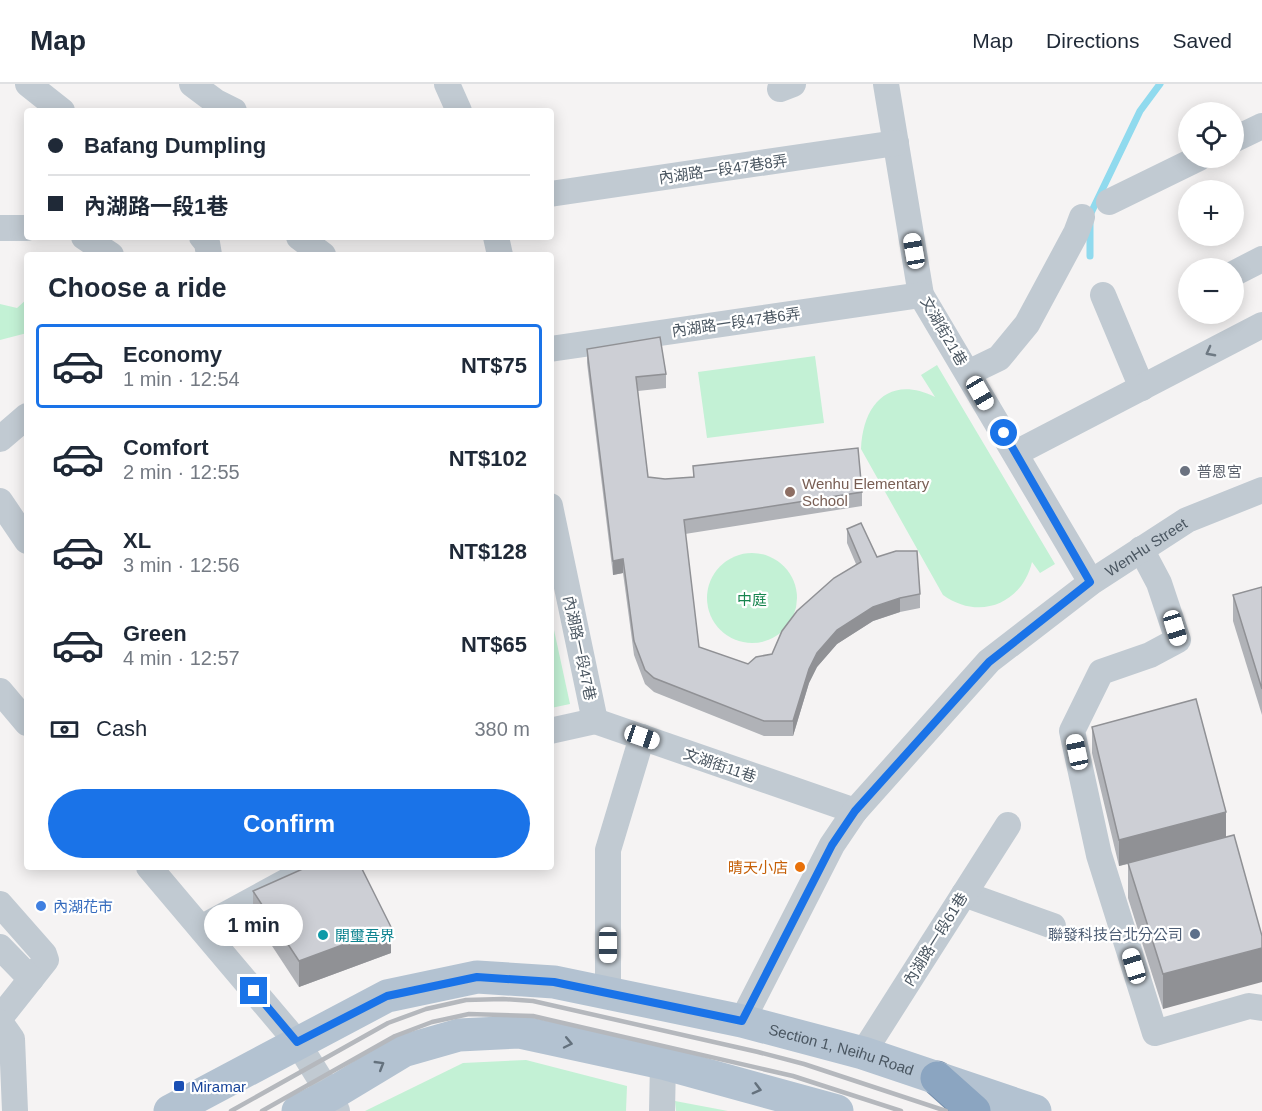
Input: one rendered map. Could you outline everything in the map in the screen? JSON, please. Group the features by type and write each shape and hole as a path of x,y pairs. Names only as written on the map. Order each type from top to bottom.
{"highway":[{"path":"937,1078 974,1111"}],"main road":[{"name":"Section 1, Neihu Road","path":"170,1111 387,996 477,977 554,982 742,1021 862,1053 1035,1111"},
{"path":"298,1111 333,1103 403,1051 459,1035 520,1032 663,1063 837,1111"}],"street":[{"path":"28,84 58,108"},
{"path":"192,84 228,108"},
{"path":"447,84 458,108"},
{"name":"文湖街21巷","path":"886,84 921,295 1090,582"},
{"path":"1244,135 1262,126"},
{"name":"內湖路一段47巷8弄","path":"554,193 896,143"},
{"path":"1109,202 1179,168"},
{"path":"968,373 999,358 1027,324 1076,233 1082,217"},
{"path":"0,228 24,228"},
{"path":"88,240 106,252"},
{"path":"303,240 318,252"},
{"path":"1244,268 1262,259"},
{"name":"內湖路一段47巷6弄","path":"554,348 921,295"},
{"path":"1103,295 1142,388"},
{"path":"1016,453 1262,325"},
{"path":"0,439 24,419"},
{"name":"WenHu Street","path":"742,1021 832,845 855,811 989,662 1090,582 1187,520 1262,490"},
{"path":"0,501 24,537"},
{"name":"內湖路一段47巷","path":"554,525 595,721"},
{"path":"1141,549 1159,583 1178,640 1150,655 1101,672 1072,731 1099,855 1155,1033 1250,1006 1262,1008"},
{"path":"0,691 24,719"},
{"path":"554,730 595,721"},
{"name":"文湖街11巷","path":"595,721 855,811"},
{"path":"608,993 608,850 642,737"},
{"name":"內湖路一段61巷","path":"862,1053 1008,825"},
{"path":"152,870 297,1042 333,1103"},
{"path":"201,928 307,870"},
{"path":"964,894 1053,926"},
{"path":"0,904 44,954 46,960 0,1020 12,1039 15,1111"},
{"path":"0,947 31,979"},
{"path":"662,1111 663,1063"}],"green space":[{"path":"24,302 24,334 0,340 0,304 17,308"},
{"path":"815,356 824,423 707,438 698,372"},
{"path":"937,365 1055,564 1040,573 1032,562 1027,577 1019,589 1009,598 984,607 971,607 957,603 943,595 861,449 867,418 882,398 892,392 905,389 935,397 921,375"},
{"name":"中庭","path":"752,553 769,556 784,566 794,581 797,598 794,615 784,630 769,640 752,643 735,640 720,630 710,615 707,598 710,581 720,566 735,556"},
{"path":"554,630 570,704 554,707"},
{"path":"526,1060 627,1086 626,1111 365,1111 463,1063"},
{"path":"675,1101 728,1111 676,1111"}],"building":[{"path":"660,337 666,374 636,377 648,477 665,479 694,477 693,466 858,448 862,492 684,520 699,647 748,664 756,657 772,654 782,631 797,611 834,578 861,562 847,529 861,523 877,557 896,551 917,551 920,594 873,607 837,630 817,653 809,669 793,721 764,721 654,678 645,670 634,641 623,559 613,561 587,349"},
{"path":"1262,587 1262,689 1233,595"},
{"path":"1196,699 1226,812 1119,840 1092,727"},
{"name":"聯發科技台北分公司","path":"1234,835 1262,936 1262,948 1163,974 1128,863"},
{"name":"開璽吾界","path":"300,870 362,870 391,927 299,961 253,891"}],"waterway":[{"path":"1090,256 1090,215 1140,111 1160,84"}],"railway":[{"path":"231,1111 388,1023 426,1009 466,1000 503,999 533,1001 758,1052 804,1064 946,1111"},
{"path":"262,1111 395,1036 432,1022 469,1014 533,1016 793,1076 901,1111"}],"place":[{"name":"普恩宮","path":"1185,471"},
{"name":"Wenhu Elementary School","path":"790,492"},
{"name":"晴天小店","path":"800,867"},
{"name":"內湖花市","path":"41,906"},
{"name":"聯發科技台北分公司","path":"1195,934"},
{"name":"開璽吾界","path":"323,935"},
{"name":"Miramar","path":"179,1086"}],"route":[{"path":"254,991 297,1042 387,996 477,977 554,982 742,1021 832,845 855,811 989,662 1090,582 1004,433"}]}
